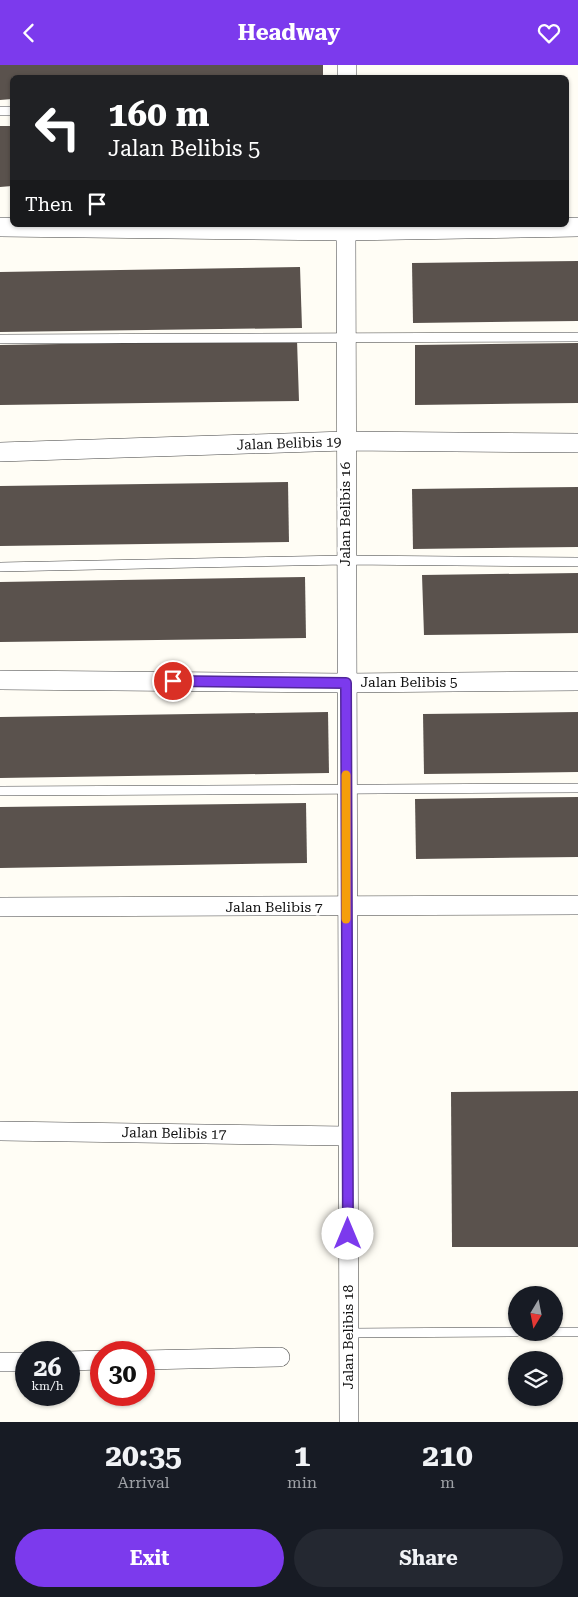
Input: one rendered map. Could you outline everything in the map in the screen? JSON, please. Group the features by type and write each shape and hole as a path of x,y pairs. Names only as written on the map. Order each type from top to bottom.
{"street":[{"path":"0,227 578,227"},
{"name":"Jalan Belibis 16","path":"346,228 346,683"},
{"name":"Jalan Belibis 19","path":"0,452 345,441 578,443"},
{"name":"Jalan Belibis 5","path":"0,680 346,683 578,681"},
{"name":"Jalan Belibis 18","path":"346,683 349,1422"},
{"name":"Jalan Belibis 7","path":"0,907 578,905"},
{"name":"Jalan Belibis 17","path":"0,1131 348,1136"},
{"path":"155,1360 280,1357"},
{"path":"0,1362 15,1362"}],"lane":[{"path":"0,339 578,337"},
{"path":"0,567 345,560 578,562"},
{"path":"0,791 578,788"},
{"path":"348,1333 508,1332"},
{"path":"563,1332 578,1332"}],"building":[{"path":"0,65 323,65 323,75 10,75 10,99 0,100"},
{"path":"0,126 10,126 10,186 0,187"},
{"path":"578,261 578,321 413,323 412,263"},
{"path":"300,267 302,328 0,332 0,272"},
{"path":"297,340 299,401 0,405 0,345"},
{"path":"578,343 578,403 415,405 415,345"},
{"path":"288,482 289,542 0,546 0,486"},
{"path":"578,487 578,547 413,549 412,489"},
{"path":"578,573 578,633 424,635 422,575"},
{"path":"305,577 306,638 0,642 0,582"},
{"path":"328,712 329,773 0,778 0,717"},
{"path":"578,712 578,772 424,774 423,714"},
{"path":"578,797 578,857 416,859 415,799"},
{"path":"306,803 307,863 0,868 0,807"},
{"path":"578,1091 578,1247 452,1247 451,1092"}],"slow traffic":[{"path":"346,775 346,919"}],"route":[{"path":"173,681 346,683 348,1234"}]}
